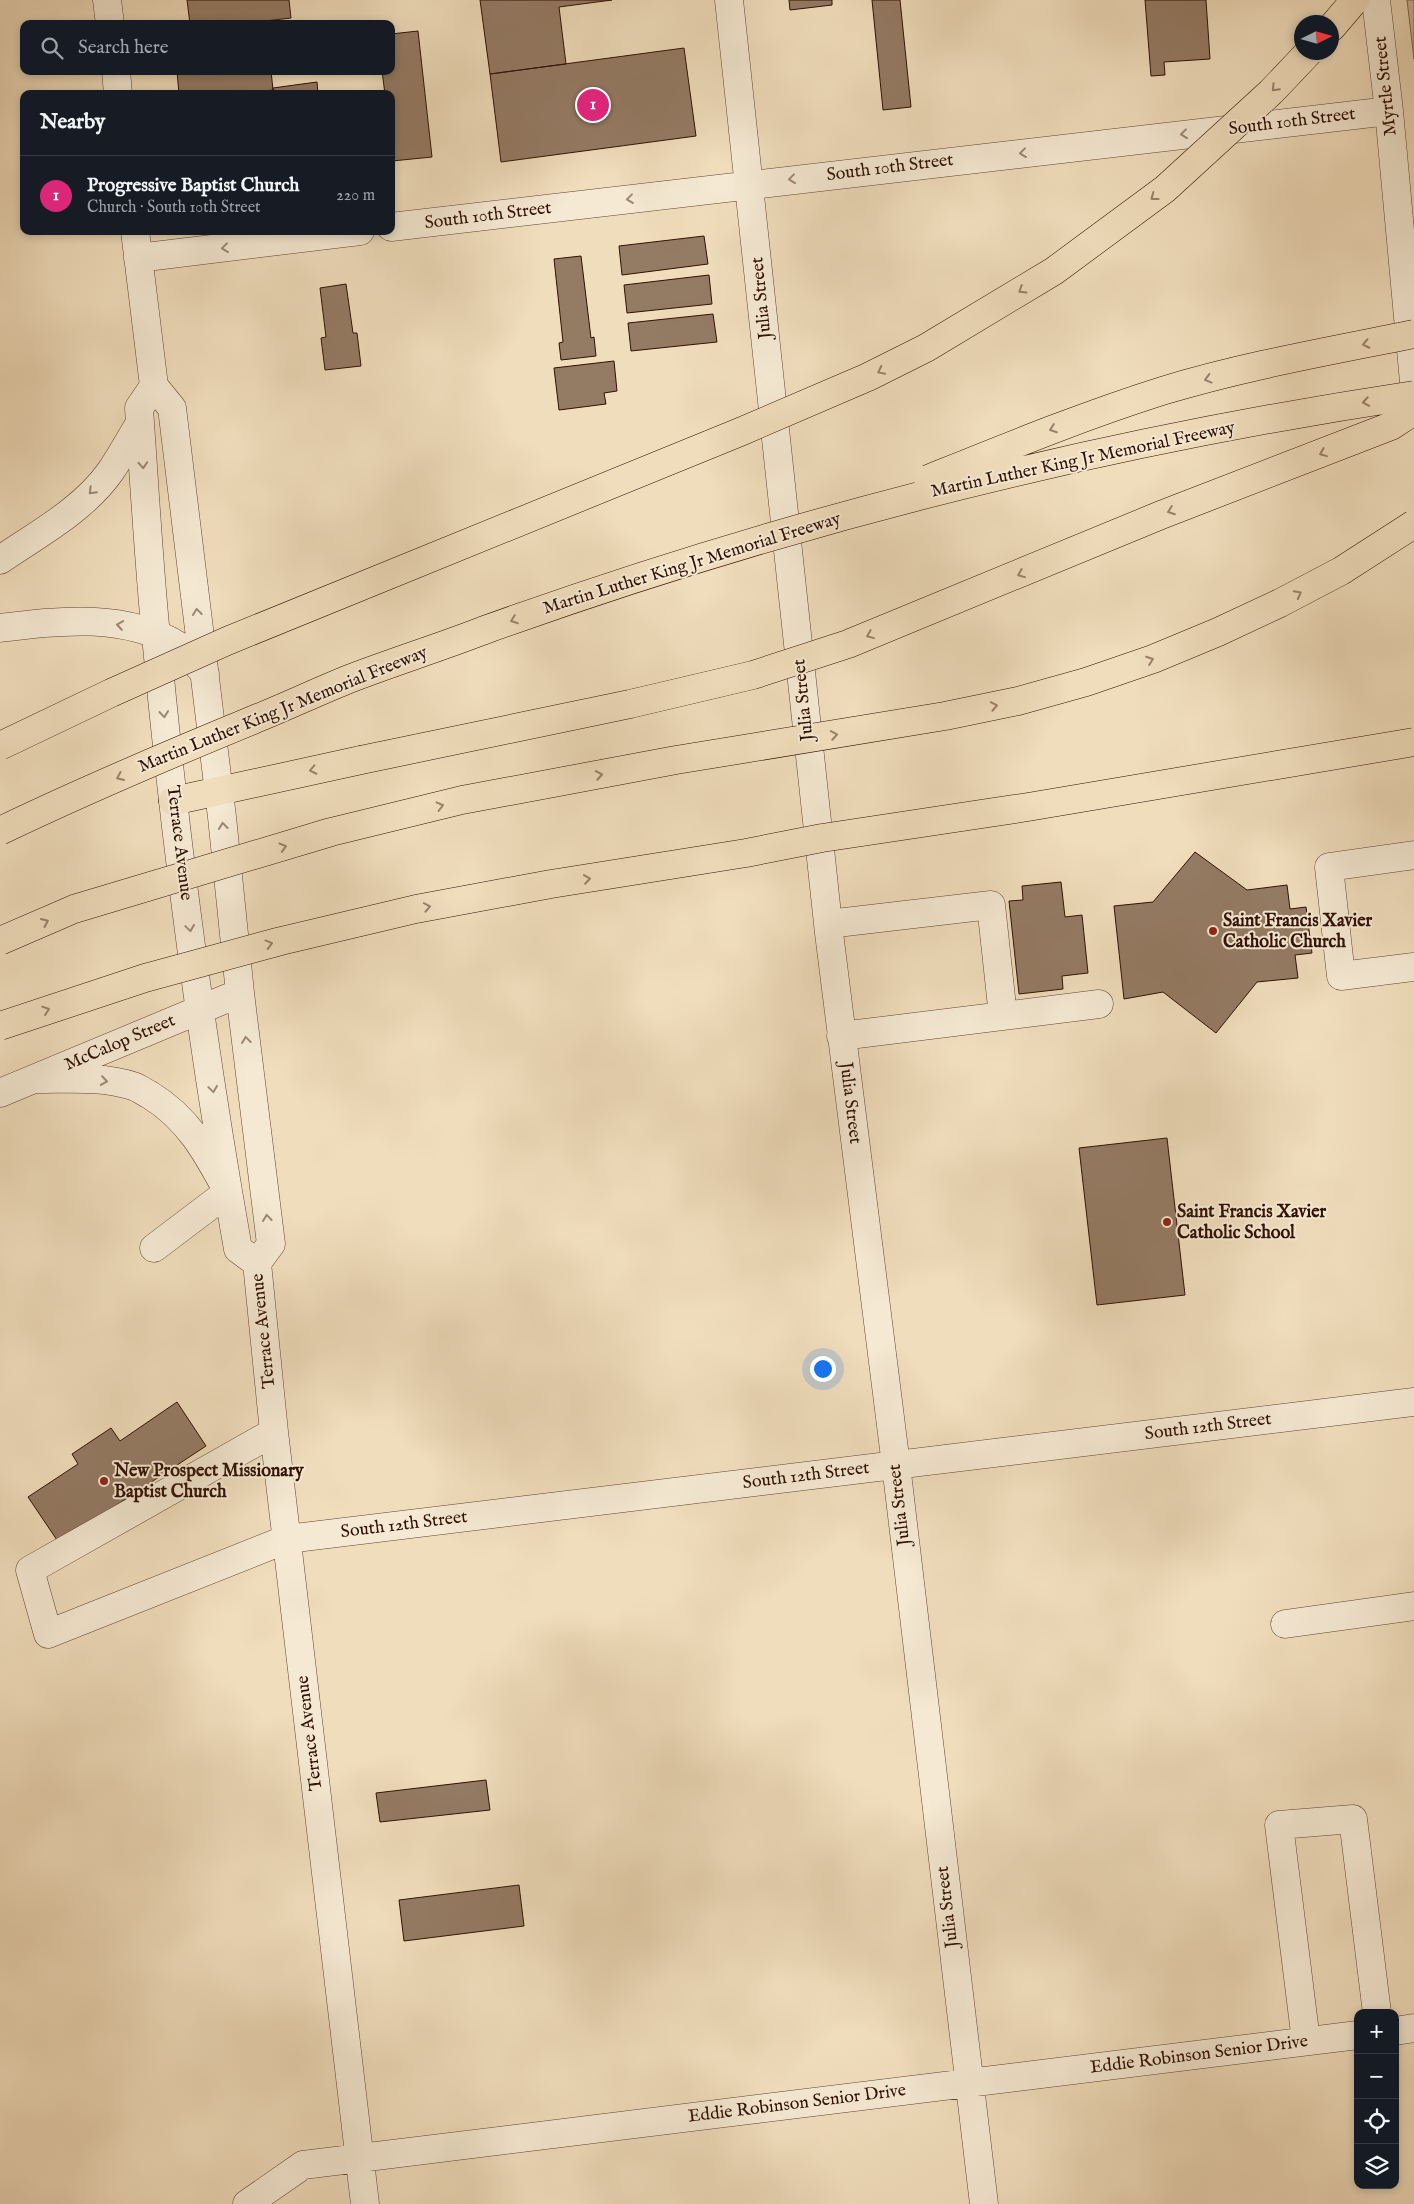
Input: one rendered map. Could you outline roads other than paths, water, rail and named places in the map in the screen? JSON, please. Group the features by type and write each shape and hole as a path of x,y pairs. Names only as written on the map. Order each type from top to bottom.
{"highway":[{"path":"1339,19 1355,0"},
{"path":"0,746 111,693 227,642 765,422 868,377 926,348 1054,271 1165,189 1271,92 1301,60"},
{"path":"817,524 1052,429 1163,391 1243,370 1414,334"},
{"name":"Martin Luther King Jr Memorial Freeway","path":"0,831 212,736 351,679 544,609 682,564 817,524 954,487 1096,453 1302,413 1414,395"},
{"path":"173,801 630,704 743,678 848,644 1161,515 1391,426 1414,411"},
{"path":"0,942 74,909 331,832 453,802 676,760 945,716 1018,701 1086,682 1153,659 1218,632 1280,603 1342,571 1414,524"},
{"path":"0,1026 145,978 281,940 416,909 551,884 746,853 822,838 1028,807 1414,742"}],"street":[{"path":"107,0 110,20"},
{"name":"Julia Street","path":"729,0 828,924 896,1465 984,2204"},
{"name":"Myrtle Street","path":"1376,0 1389,111 1414,382"},
{"path":"116,75 118,90"},
{"name":"South 10th Street","path":"395,228 750,184 1389,111"},
{"path":"135,235 154,386"},
{"path":"138,258 327,235"},
{"name":"Terrace Avenue","path":"257,1262 238,1249 201,1010 173,801 155,634 139,408 154,386 172,408 219,791 240,993 271,1244 257,1262 274,1432 364,2204"},
{"path":"0,560 62,518 90,494 110,473 140,423"},
{"path":"0,628 76,621 122,624 155,634 181,647 205,674"},
{"path":"1414,855 1329,867 1341,976 1414,967"},
{"path":"828,924 991,905 1003,1016"},
{"name":"McCalop Street","path":"0,1093 240,993"},
{"path":"841,1036 1099,1004"},
{"path":"38,1078 101,1080 134,1086 161,1102 190,1129 210,1158 228,1192 154,1248"},
{"name":"South 12th Street","path":"274,1432 30,1570 48,1634 287,1539 1414,1402"},
{"path":"1285,1624 1414,1606"},
{"path":"1306,2042 1279,1825 1353,1819 1377,2009"},
{"path":"1399,2030 1414,2028"},
{"name":"Eddie Robinson Senior Drive","path":"247,2204 303,2165 1354,2036"}],"place":[{"name":"Progressive Baptist Church","path":"593,105"},
{"name":"Saint Francis Xavier Catholic Church","path":"1213,931"},
{"name":"Saint Francis Xavier Catholic School","path":"1167,1222"},
{"name":"New Prospect Missionary Baptist Church","path":"104,1481"}]}
